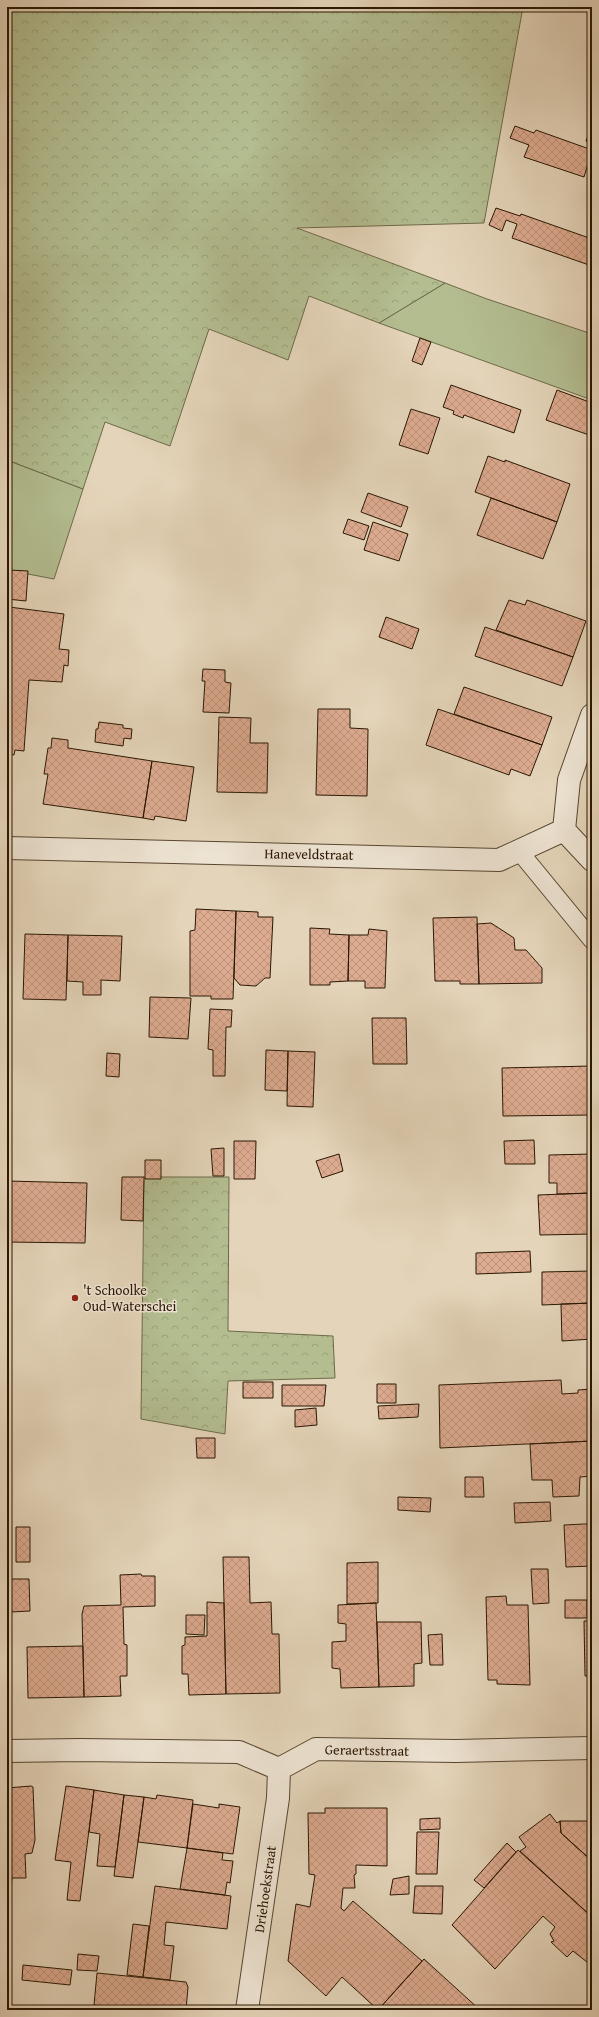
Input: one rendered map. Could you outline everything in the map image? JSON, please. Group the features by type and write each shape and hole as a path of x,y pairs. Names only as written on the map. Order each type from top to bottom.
{"street":[{"path":"592,715 569,780 564,830 592,860"},
{"name":"Haneveldstraat","path":"7,848 499,860 564,830"},
{"name":"Geraertsstraat","path":"279,1769 316,1749 456,1751 592,1748"},
{"path":"7,1751 80,1750 240,1752 279,1769"},
{"name":"Driehoekstraat","path":"247,2010 278,1798 279,1769"}],"lane":[{"path":"519,851 592,940"}],"green space":[{"path":"7,7 523,7 484,223 297,228 445,283 379,323 309,296 288,360 209,329 170,446 105,422 83,489 7,460"},
{"path":"445,283 487,299 592,334 592,400 379,323"},
{"path":"7,460 83,489 54,579 7,570"},
{"path":"144,1177 229,1177 228,1331 333,1336 335,1378 228,1381 225,1434 141,1419"}],"building":[{"path":"592,125 592,143 586,141"},
{"path":"515,126 534,133 536,130 592,150 584,177 524,157 529,145 510,138"},
{"path":"496,208 520,216 521,214 592,239 592,256 589,265 512,238 517,224 506,220 502,231 489,225"},
{"path":"420,338 431,342 422,365 412,361"},
{"path":"451,385 521,410 514,433 464,415 463,418 453,414 454,411 443,407"},
{"path":"557,390 592,403 592,436 546,420"},
{"path":"411,409 440,418 428,454 399,445"},
{"path":"488,456 505,462 505,460 570,484 557,522 475,492"},
{"path":"368,493 408,507 401,527 361,512"},
{"path":"491,498 557,522 543,559 477,535"},
{"path":"348,519 369,526 364,540 343,533"},
{"path":"373,522 408,534 399,561 364,550"},
{"path":"9,570 28,571 26,601 7,599"},
{"path":"509,600 525,605 527,600 586,621 573,657 496,630"},
{"path":"9,607 64,614 59,649 69,650 68,666 64,665 62,682 29,680 24,751 15,750 14,755 7,754 7,631"},
{"path":"386,617 419,629 412,649 379,637"},
{"path":"485,627 573,657 562,686 475,656"},
{"path":"203,669 225,670 225,682 231,683 229,713 203,712 205,681 202,681"},
{"path":"464,687 552,717 542,745 454,714"},
{"path":"318,709 350,709 350,728 368,729 367,796 316,795"},
{"path":"438,709 542,745 530,776 511,769 509,775 426,745"},
{"path":"219,717 251,718 250,743 268,743 267,793 217,792"},
{"path":"99,722 123,725 123,728 132,729 131,739 124,738 123,746 95,742 96,729 98,729"},
{"path":"52,738 68,740 68,748 152,761 143,818 43,804 48,774 44,774 48,748 51,748"},
{"path":"152,761 194,767 186,821 155,816 154,820 143,818"},
{"path":"196,909 236,911 233,999 211,999 211,996 190,996 190,931 195,930"},
{"path":"236,911 258,912 258,917 273,917 270,978 265,978 256,986 240,985 234,978"},
{"path":"477,917 479,984 460,984 460,981 435,981 433,918"},
{"path":"491,923 514,938 515,950 526,950 542,968 542,983 479,984 477,924"},
{"path":"310,928 330,929 329,934 349,935 348,981 330,982 330,985 310,985"},
{"path":"369,929 387,931 385,988 365,988 365,981 348,981 349,935 368,935"},
{"path":"25,934 68,935 66,1000 23,999"},
{"path":"68,935 122,936 120,981 101,980 101,995 83,995 83,982 67,981"},
{"path":"150,997 191,998 188,1039 149,1037"},
{"path":"210,1009 232,1010 231,1027 226,1027 225,1076 213,1076 213,1050 208,1049"},
{"path":"372,1018 406,1018 407,1064 373,1064"},
{"path":"266,1050 288,1051 287,1091 265,1090"},
{"path":"288,1051 315,1052 313,1107 287,1106"},
{"path":"107,1053 120,1054 119,1077 106,1076"},
{"path":"592,1066 592,1115 503,1116 502,1068"},
{"path":"534,1140 535,1164 505,1164 504,1141"},
{"path":"234,1141 256,1141 255,1179 234,1179"},
{"path":"224,1148 224,1176 213,1176 211,1149"},
{"path":"339,1154 343,1171 322,1178 316,1161"},
{"path":"592,1154 592,1193 557,1194 557,1183 549,1183 549,1155"},
{"path":"145,1160 161,1160 161,1179 145,1179"},
{"path":"122,1177 144,1177 143,1221 121,1220"},
{"path":"7,1181 87,1183 85,1243 7,1242"},
{"path":"592,1193 592,1234 540,1235 538,1195"},
{"path":"530,1251 531,1272 476,1274 476,1253"},
{"path":"592,1271 592,1303 542,1305 542,1272"},
{"path":"592,1303 592,1339 562,1341 561,1304"},
{"path":"561,1380 562,1394 578,1393 578,1390 592,1389 592,1441 440,1448 439,1385"},
{"path":"243,1382 273,1382 273,1398 243,1398"},
{"path":"377,1384 396,1384 396,1403 377,1403"},
{"path":"282,1385 326,1385 324,1406 282,1406"},
{"path":"419,1404 418,1417 379,1419 378,1406"},
{"path":"316,1408 317,1425 295,1427 295,1410"},
{"path":"196,1438 215,1438 215,1458 197,1458"},
{"path":"592,1441 592,1476 580,1477 579,1496 553,1497 552,1480 532,1480 530,1444"},
{"path":"465,1477 483,1477 484,1497 465,1497"},
{"path":"398,1497 431,1498 430,1512 398,1510"},
{"path":"550,1502 551,1521 515,1523 514,1503"},
{"path":"592,1524 592,1566 566,1567 564,1525"},
{"path":"16,1527 30,1527 30,1562 16,1562"},
{"path":"223,1557 249,1557 250,1603 271,1602 272,1634 279,1634 280,1693 226,1694"},
{"path":"378,1562 378,1603 347,1604 347,1563"},
{"path":"531,1569 548,1569 549,1603 533,1604"},
{"path":"141,1574 142,1576 155,1576 155,1606 123,1607 124,1644 127,1645 127,1676 120,1676 121,1696 84,1697 82,1614 84,1606 121,1605 120,1575"},
{"path":"10,1579 29,1579 30,1611 11,1612"},
{"path":"506,1596 507,1605 528,1605 530,1685 497,1684 497,1680 488,1680 486,1597"},
{"path":"565,1600 587,1600 587,1618 565,1618"},
{"path":"207,1602 224,1603 226,1694 189,1695 188,1674 182,1674 182,1646 185,1645 185,1637 207,1636"},
{"path":"376,1603 379,1687 341,1688 340,1669 332,1668 332,1642 346,1641 346,1624 338,1623 338,1605"},
{"path":"186,1615 205,1615 204,1635 186,1634"},
{"path":"584,1621 592,1621 592,1676 585,1676"},
{"path":"377,1622 421,1622 422,1663 414,1664 414,1686 379,1687"},
{"path":"442,1634 443,1665 430,1665 428,1635"},
{"path":"83,1646 84,1697 28,1698 27,1647"},
{"path":"66,1786 94,1790 80,1901 67,1900 71,1862 55,1860"},
{"path":"33,1787 35,1840 32,1853 25,1854 26,1878 12,1878 7,1920 7,1788"},
{"path":"94,1790 124,1795 115,1867 97,1866 100,1834 89,1832"},
{"path":"124,1795 144,1797 133,1878 114,1876"},
{"path":"157,1795 193,1800 187,1848 138,1842 144,1797 156,1799"},
{"path":"193,1804 219,1808 219,1804 240,1807 233,1854 187,1848"},
{"path":"325,1808 387,1808 387,1866 356,1865 356,1874 354,1875 355,1888 343,1888 341,1908 344,1911 353,1901 422,1961 378,2010 342,1977 326,1996 288,1961 296,1904 310,1907 315,1875 309,1874 308,1813 325,1813"},
{"path":"550,1814 557,1823 560,1821 561,1833 592,1861 592,1917 520,1851 526,1847 519,1837"},
{"path":"440,1818 440,1829 420,1830 420,1819"},
{"path":"560,1821 592,1821 588,1828 592,1832 592,1861 561,1833"},
{"path":"417,1832 439,1832 437,1874 416,1874"},
{"path":"507,1843 516,1852 484,1888 474,1880"},
{"path":"187,1848 223,1853 222,1860 233,1861 230,1883 227,1882 225,1895 180,1889"},
{"path":"518,1850 592,1917 592,1966 573,1951 567,1957 551,1942 554,1941 550,1934 555,1927 543,1916 495,1969 452,1925"},
{"path":"409,1876 409,1894 390,1895 393,1879"},
{"path":"155,1886 231,1896 227,1929 166,1922 164,1945 174,1946 170,1980 143,1977"},
{"path":"415,1886 443,1886 442,1914 413,1913"},
{"path":"133,1924 149,1926 143,1977 127,1975"},
{"path":"78,1954 99,1956 97,1971 77,1970"},
{"path":"424,1959 480,2010 378,2010"},
{"path":"23,1965 72,1970 70,1985 22,1980"},
{"path":"97,1973 186,1982 188,1987 186,2010 112,2010 111,2007 94,2005"}],"place":[{"name":"'t Schoolke Oud-Waterschei","path":"75,1298"}]}
